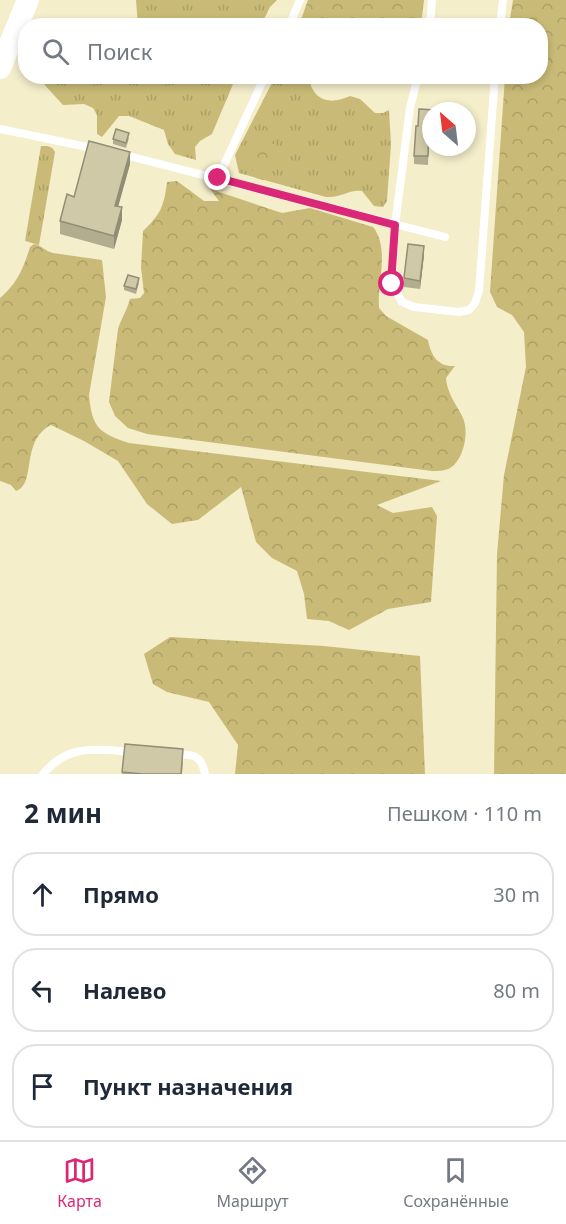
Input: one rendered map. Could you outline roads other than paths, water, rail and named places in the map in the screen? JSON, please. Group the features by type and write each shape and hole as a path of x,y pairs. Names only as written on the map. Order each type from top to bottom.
{"street":[{"path":"21,18 28,0"},
{"path":"0,68 18,24"}],"lane":[{"path":"292,18 300,0"},
{"path":"431,18 432,0"},
{"path":"501,18 503,0"},
{"path":"218,178 261,84"},
{"path":"416,84 395,225 392,284 402,302 414,307 459,312 469,310 475,303 479,291 494,84"},
{"path":"0,129 105,151"},
{"path":"116,153 445,237"},
{"path":"43,774 59,758 77,751 89,749 146,753"},
{"path":"158,753 199,758 204,774"}]}
